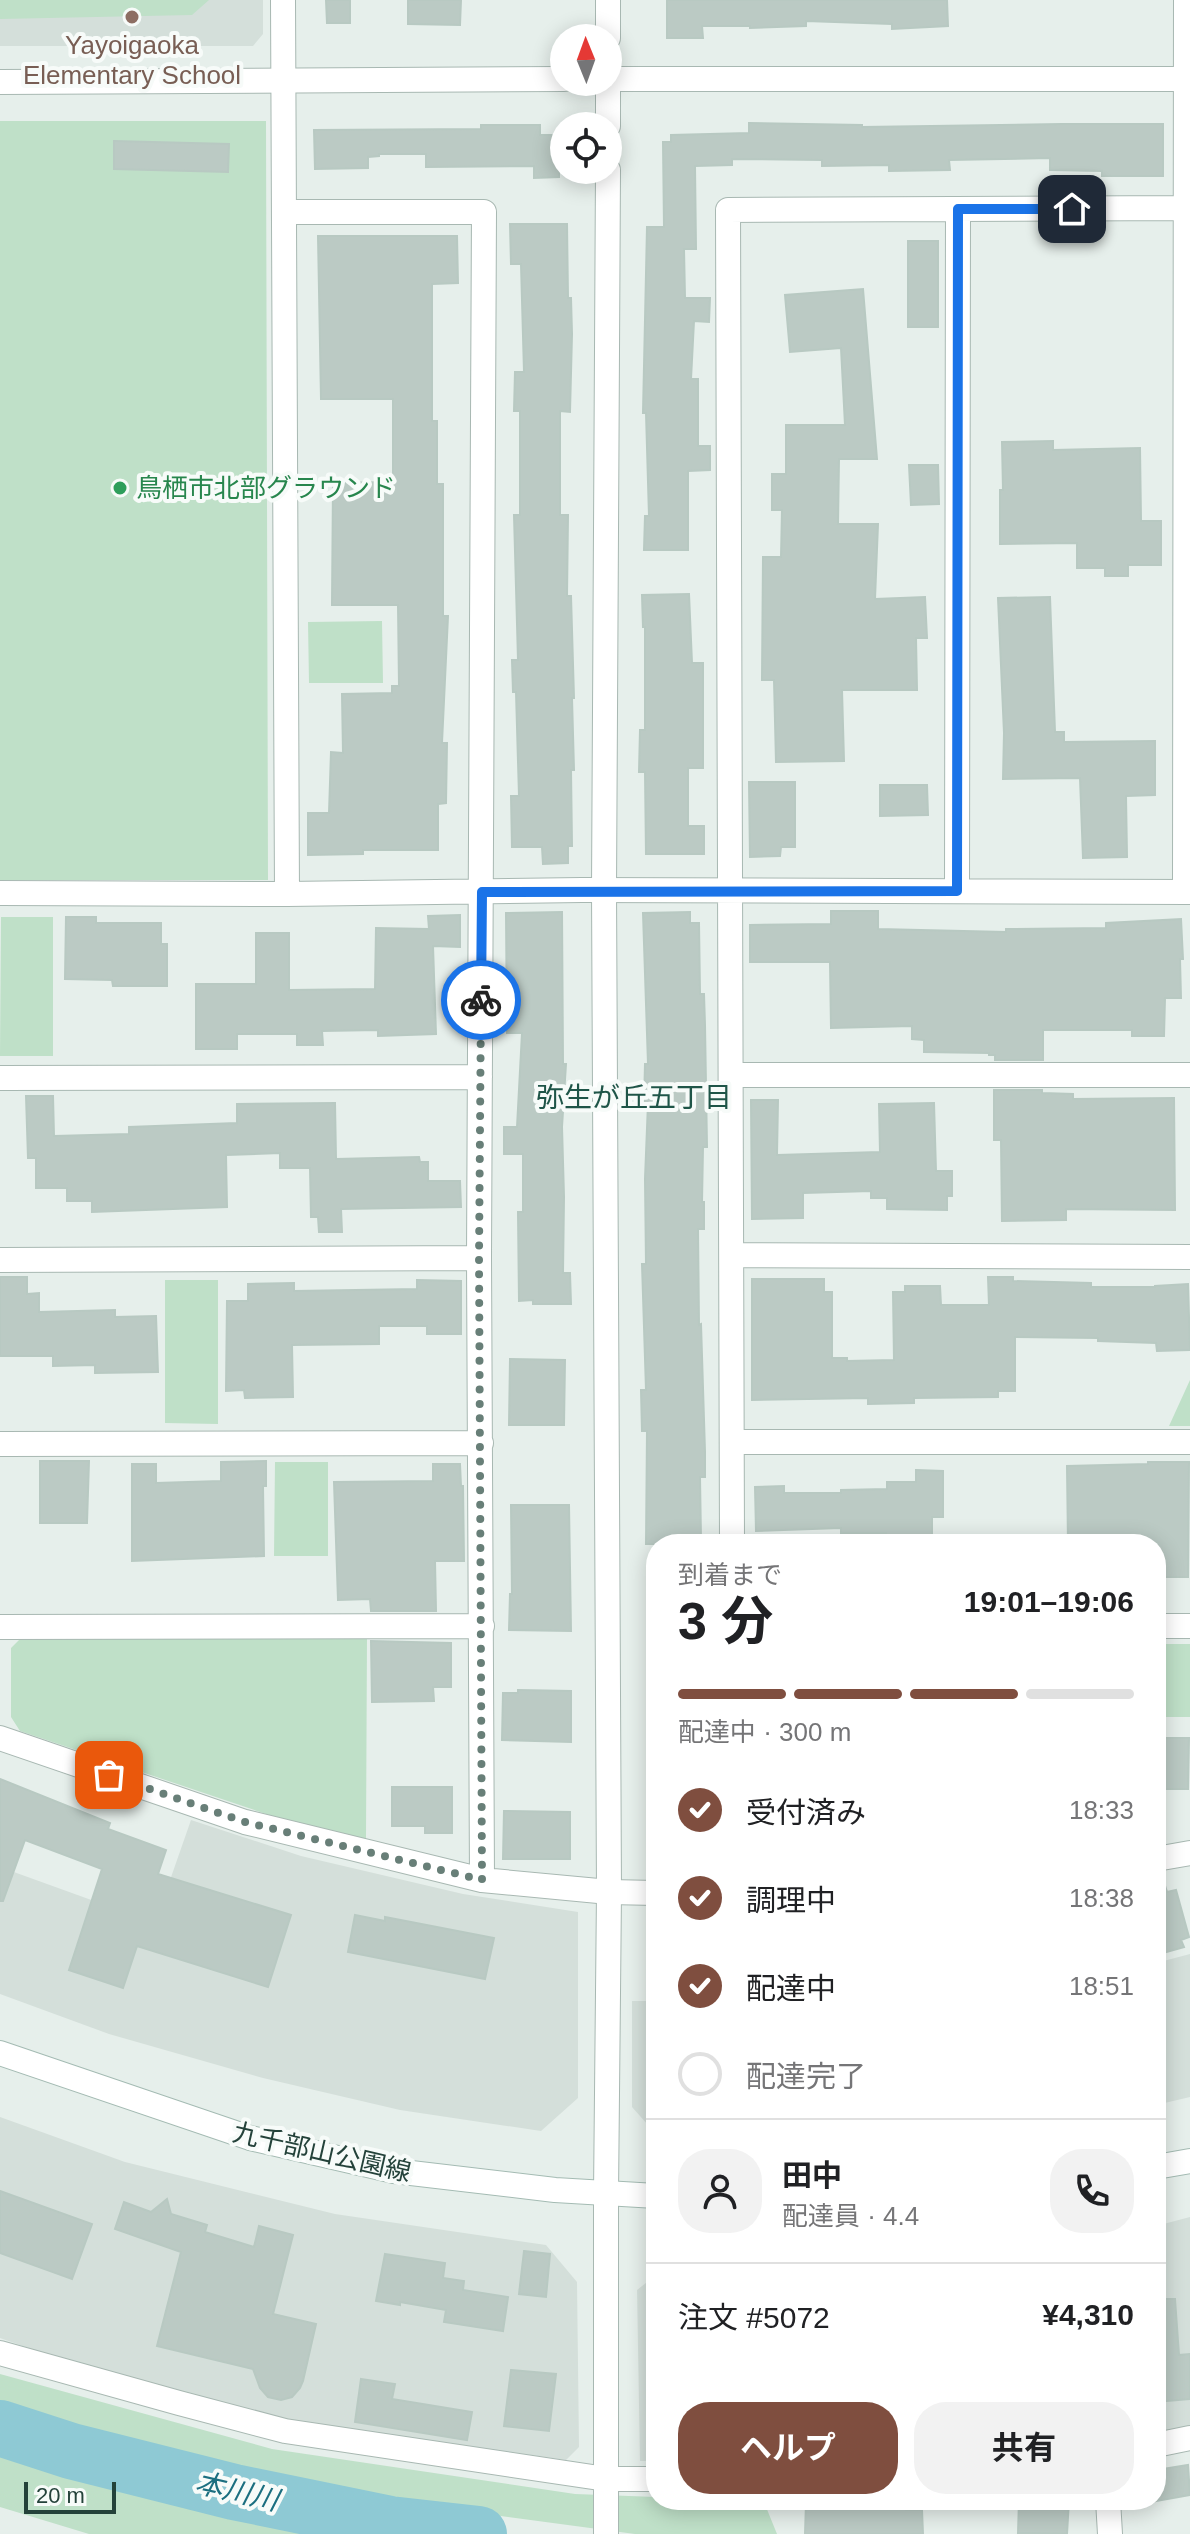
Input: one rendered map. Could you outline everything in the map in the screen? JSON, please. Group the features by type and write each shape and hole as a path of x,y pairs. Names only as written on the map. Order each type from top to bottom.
{"street":[{"path":"283,0 287,894"},
{"path":"608,0 608,24"},
{"path":"0,893 287,894 604,890 1188,892 1186,0"},
{"path":"0,82 550,79"},
{"path":"622,80 1188,79"},
{"path":"606,2534 609,1892 604,890 608,184"},
{"path":"732,1534 728,210 1186,208"},
{"path":"957,891 958,209"},
{"path":"284,212 484,212 479,1258 482,1880"},
{"path":"732,1075 1190,1075"},
{"path":"0,1078 480,1077"},
{"path":"732,1255 1190,1257"},
{"path":"0,1260 479,1258"},
{"path":"732,1442 1190,1442"},
{"path":"0,1444 481,1443"},
{"path":"0,1627 482,1626"},
{"path":"1166,1626 1190,1626"},
{"path":"0,1738 245,1822 482,1880 646,1893"},
{"path":"1166,1857 1190,1853"},
{"name":"九千部山公園線","path":"0,2053 250,2138 394,2171 646,2196"},
{"path":"1166,2165 1190,2161"},
{"path":"0,2353 285,2431 606,2479 646,2479"},
{"path":"1166,2443 1190,2438"},
{"path":"1109,2510 1110,2534"}],"shaded area":[{"name":"Yayoigaoka Elementary School","path":"0,0 263,0 263,34 253,46 0,46"},
{"path":"191,1820 301,1856 463,1894 578,1912 578,2098 541,2131 400,2110 263,2078 109,2034 0,1994 0,1867 155,1923"},
{"path":"1190,1954 1190,2097 1166,2103 1166,1960"},
{"path":"632,2001 646,2001 646,2123 632,2107"},
{"path":"0,2117 125,2162 335,2214 546,2245 577,2282 579,2447 566,2460 298,2422 57,2358 0,2338"},
{"path":"1190,2217 1190,2426 1166,2431 1166,2223"},
{"path":"646,2283 646,2461 640,2461 637,2290"}],"green space":[{"path":"0,0 209,0 192,15 0,19"},
{"name":"鳥栖市北部グラウンド","path":"0,121 266,121 268,880 0,880"},
{"path":"382,621 383,683 309,683 308,622"},
{"path":"1,917 53,917 53,1056 0,1056"},
{"path":"165,1280 218,1280 218,1424 165,1423"},
{"path":"1190,1380 1190,1426 1169,1426"},
{"path":"275,1462 328,1462 328,1556 274,1556"},
{"path":"21,1638 367,1638 366,1839 269,1815 20,1731 11,1717 11,1648"},
{"path":"1166,1644 1190,1644 1190,1717 1166,1717"},
{"path":"0,2374 272,2449 575,2494 646,2497 646,2510 767,2510 777,2534 635,2534 374,2499 139,2450 0,2401"},
{"path":"0,2443 138,2491 336,2534 89,2534 0,2507"}],"building":[{"path":"326,0 350,0 350,23 327,23"},
{"path":"408,0 461,0 460,25 408,24"},
{"path":"667,0 947,0 948,26 892,29 892,24 806,21 806,26 702,26 703,38 667,38"},
{"path":"749,123 862,127 1163,124 1163,176 1102,176 1102,171 1050,170 1050,158 949,160 950,170 889,171 889,165 822,166 822,160 732,159 732,165 695,166 696,249 684,249 685,298 710,298 709,322 694,321 691,379 698,379 698,446 710,446 710,470 688,471 688,550 644,550 645,516 649,516 646,413 643,413 647,227 664,227 663,142 671,142 671,135 749,133"},
{"path":"481,125 540,125 540,135 550,135 550,177 534,178 534,166 426,167 426,154 379,154 368,157 368,168 315,169 314,130 481,129"},
{"path":"114,141 229,144 228,172 114,169"},
{"path":"510,224 567,224 572,334 570,412 560,411 560,515 568,515 567,596 571,596 574,698 572,846 568,846 568,863 543,864 542,847 512,847 511,796 519,796 512,660 518,660 514,515 520,515 520,411 514,411 515,372 524,372 521,264 511,264"},
{"path":"318,236 457,236 458,283 432,284 432,421 437,421 437,484 443,484 443,616 448,616 442,743 447,743 446,803 438,804 438,850 363,850 363,854 308,855 308,813 329,813 331,752 343,753 342,694 392,693 392,686 399,686 398,605 332,605 333,483 393,482 393,399 321,399"},
{"path":"908,241 938,241 938,327 908,327"},
{"path":"863,289 877,459 839,459 838,524 878,524 875,599 925,597 927,638 916,638 917,690 842,690 844,761 776,762 774,680 762,680 763,557 781,557 782,510 772,510 772,474 786,474 786,425 845,425 841,348 790,352 785,295"},
{"path":"1053,441 1053,450 1140,448 1141,521 1161,521 1161,565 1128,565 1128,576 1105,576 1105,568 1077,568 1077,543 1000,544 1002,442"},
{"path":"909,465 938,465 939,504 911,505"},
{"path":"689,594 692,663 703,663 703,768 688,768 688,826 704,826 704,854 646,854 645,772 639,772 640,730 645,730 642,595"},
{"path":"1050,597 1055,732 1064,732 1064,742 1155,741 1155,795 1126,796 1127,857 1083,858 1080,778 1003,779 998,598"},
{"path":"749,782 795,782 795,847 781,847 780,856 750,857"},
{"path":"880,785 927,785 928,815 880,816"},
{"path":"831,911 878,911 878,929 1006,932 1006,929 1106,928 1106,923 1181,919 1181,998 1165,998 1164,1036 1132,1036 1132,1030 1043,1030 1043,1060 995,1060 995,1055 989,1053 924,1052 924,1040 912,1039 912,1026 831,1028 830,962 750,962 750,925 831,924"},
{"path":"562,912 563,1064 566,1064 562,1127 563,1273 570,1273 571,1304 533,1304 533,1300 519,1301 518,1212 523,1212 523,1154 504,1154 504,1127 517,1127 522,1033 507,1033 506,913"},
{"path":"690,912 690,923 699,923 700,994 704,994 707,1147 703,1147 704,1229 698,1229 705,1452 705,1477 700,1477 701,1534 646,1534 647,1431 642,1431 641,1390 646,1390 642,1264 646,1264 648,1103 644,1103 645,1064 648,1064 643,913"},
{"path":"460,915 460,947 433,946 436,1034 378,1036 378,1030 322,1031 323,1045 297,1045 297,1034 237,1034 237,1049 196,1049 196,984 256,984 256,933 289,933 289,990 375,989 376,928 429,929 428,916"},
{"path":"66,917 96,917 96,923 161,923 161,944 167,944 167,986 113,986 112,980 65,979"},
{"path":"994,1090 1042,1090 1042,1093 1073,1094 1073,1099 1174,1098 1175,1210 1066,1209 1066,1220 1002,1221 1001,1140 994,1140"},
{"path":"26,1096 53,1096 54,1136 129,1134 129,1127 237,1123 237,1104 335,1103 336,1159 419,1157 420,1162 428,1162 428,1181 460,1181 461,1207 341,1209 342,1232 319,1232 318,1217 311,1217 310,1168 280,1168 280,1153 226,1155 227,1207 92,1212 92,1201 67,1201 67,1188 36,1188 36,1158 28,1158"},
{"path":"751,1100 778,1100 777,1155 880,1152 879,1104 934,1103 936,1171 952,1171 952,1196 947,1196 947,1210 887,1209 887,1198 871,1198 871,1191 803,1193 803,1218 752,1219"},
{"path":"0,1277 27,1277 27,1294 39,1293 39,1312 115,1310 115,1317 156,1316 158,1372 95,1373 95,1365 53,1366 53,1356 0,1356"},
{"path":"988,1277 1013,1277 1013,1281 1091,1283 1091,1287 1188,1284 1190,1350 1157,1351 1156,1343 1098,1341 1098,1338 1015,1337 1015,1391 998,1391 998,1397 914,1398 914,1403 868,1404 868,1398 752,1400 752,1279 824,1279 824,1292 832,1292 832,1358 847,1358 847,1361 894,1360 893,1292 905,1292 905,1286 940,1286 941,1305 989,1305"},
{"path":"417,1280 461,1281 461,1334 427,1334 427,1326 379,1326 379,1344 292,1345 293,1397 245,1398 244,1390 226,1391 227,1301 248,1301 248,1284 294,1283 294,1291 417,1289"},
{"path":"510,1359 565,1360 564,1425 509,1425"},
{"path":"40,1461 89,1461 87,1523 40,1523"},
{"path":"266,1461 266,1486 263,1486 264,1556 132,1561 132,1464 156,1464 156,1483 221,1481 221,1462"},
{"path":"1189,1462 1188,1577 1166,1577 1166,1534 1068,1534 1067,1466"},
{"path":"433,1464 460,1464 463,1486 464,1561 435,1561 436,1611 371,1611 370,1599 338,1600 334,1482 433,1481"},
{"path":"916,1470 943,1471 943,1517 932,1517 932,1534 841,1533 841,1528 756,1531 755,1487 784,1486 784,1493 841,1493 841,1490 887,1489 887,1482 916,1482"},
{"path":"511,1505 569,1505 571,1631 509,1630 512,1594"},
{"path":"371,1641 451,1643 451,1687 433,1687 434,1701 372,1702"},
{"path":"518,1690 571,1691 571,1742 502,1740 503,1693 518,1693"},
{"path":"1166,1738 1189,1738 1188,1789 1166,1789"},
{"path":"0,1779 110,1823 108,1829 166,1850 158,1874 291,1915 268,1987 137,1946 123,1988 69,1970 102,1869 25,1840 3,1901 0,1901"},
{"path":"392,1787 452,1787 452,1833 425,1833 425,1826 392,1826"},
{"path":"504,1811 570,1812 570,1859 503,1859"},
{"path":"1166,1889 1167,1892 1176,1890 1189,1937 1181,1940 1184,1947 1166,1952"},
{"path":"355,1915 385,1921 385,1917 494,1938 485,1979 348,1952"},
{"path":"0,2191 92,2224 72,2279 0,2253"},
{"path":"167,2199 171,2214 207,2225 205,2232 254,2247 259,2226 293,2235 273,2314 316,2324 303,2381 292,2397 281,2400 268,2397 260,2388 253,2369 157,2346 181,2252 115,2229 124,2202 151,2212"},
{"path":"524,2251 550,2254 546,2297 519,2294"},
{"path":"385,2254 445,2263 443,2278 464,2281 463,2290 508,2297 503,2331 444,2322 446,2310 376,2301"},
{"path":"1166,2299 1175,2299 1179,2355 1190,2354 1190,2399 1166,2401"},
{"path":"511,2370 556,2374 549,2431 504,2426"},
{"path":"361,2379 395,2384 392,2399 472,2412 467,2440 355,2422"},
{"path":"1188,2465 1190,2495 1166,2499 1166,2468"},
{"path":"806,2510 922,2510 923,2534 805,2534"},
{"path":"1019,2510 1068,2510 1067,2534 1018,2533"}],"waterway":[{"name":"本川川","path":"0,2428 71,2451 234,2492 390,2524 479,2534"}],"way so far":[{"path":"109,1775 245,1822 482,1880 481,1000"}],"place":[{"name":"Yayoigaoka Elementary School","path":"132,17"},
{"name":"鳥栖市北部グラウンド","path":"120,488"}],"district":[{"name":"弥生が丘五丁目","path":"634,1097"}],"route":[{"path":"481,1000 482,892 957,891 958,209 1072,209"}]}
